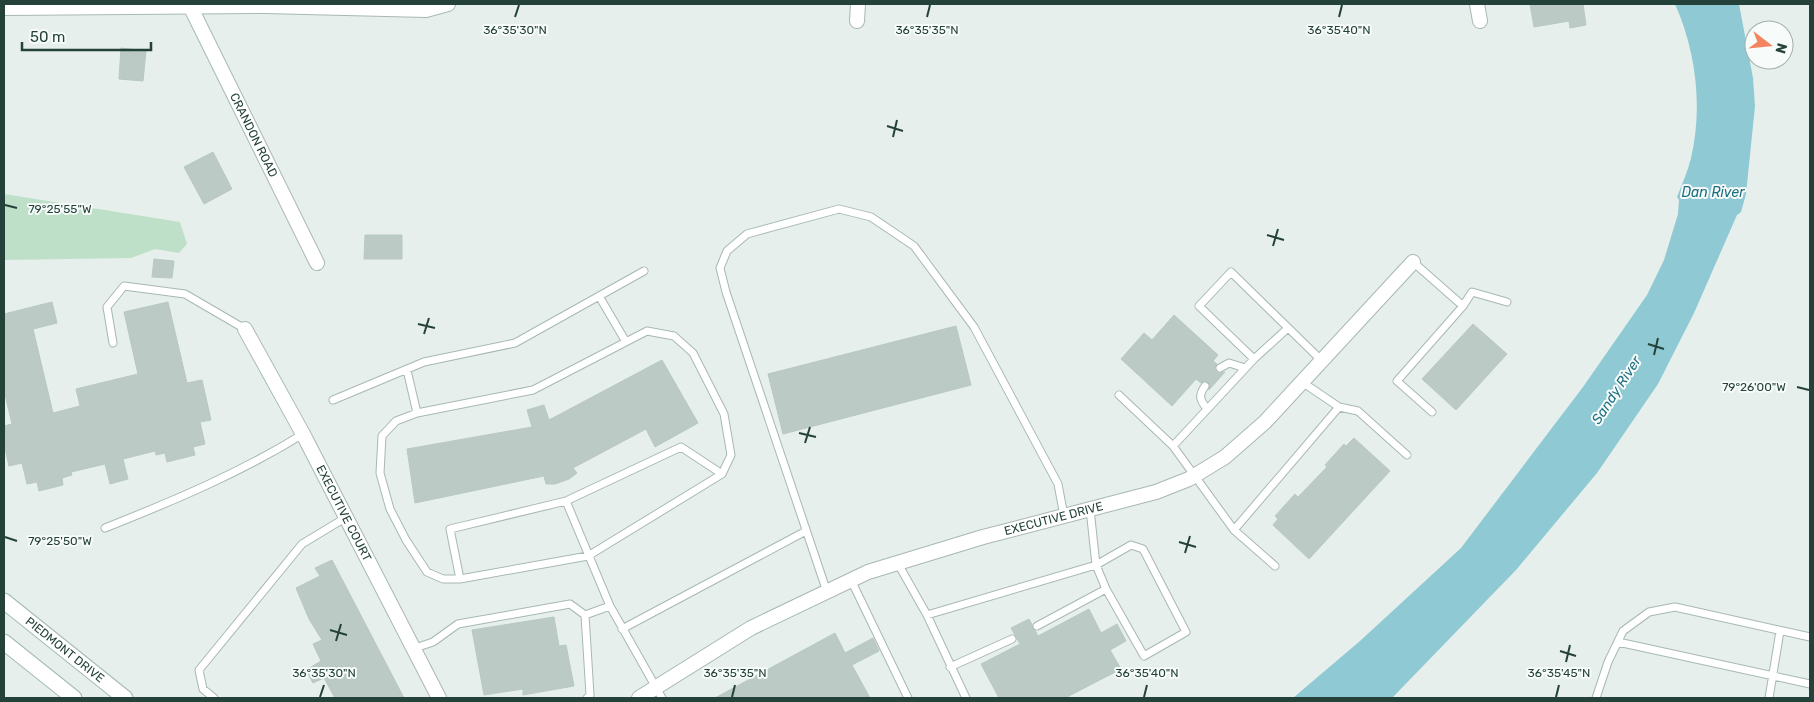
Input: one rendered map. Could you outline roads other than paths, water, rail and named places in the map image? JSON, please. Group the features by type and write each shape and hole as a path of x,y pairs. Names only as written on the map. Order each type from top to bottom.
{"main road":[{"name":"PIEDMONT DRIVE","path":"4,601 125,698"},
{"path":"4,642 74,698"}],"street":[{"path":"4,8 190,6 426,10 448,4"},
{"path":"857,21 858,4"},
{"path":"1477,4 1480,20"},
{"name":"CRANDON ROAD","path":"190,6 317,264"},
{"name":"EXECUTIVE DRIVE","path":"640,698 659,692 751,628 851,580 896,562 1156,492 1194,476 1232,451 1264,422 1413,262"},
{"name":"EXECUTIVE COURT","path":"245,330 303,434 345,518 415,648 439,698"}],"lane":[{"path":"827,592 743,337 726,292 720,268 727,251 747,234 839,209 871,217 914,246 974,326 1058,484 1064,516"},
{"path":"1413,262 1463,306"},
{"path":"333,400 424,362 515,343 644,271"},
{"path":"1254,359 1199,306 1231,272 1322,361"},
{"path":"113,343 107,307 124,286 185,294 245,330"},
{"path":"1432,412 1397,381 1463,306 1472,292 1507,302"},
{"path":"599,296 626,342"},
{"path":"1172,446 1245,368 1288,328"},
{"path":"647,332 674,336 693,353 724,414 731,455 722,474 588,556 460,579 443,580 427,572 406,540 390,509 380,473 382,436 396,421 417,413 533,390 647,332"},
{"path":"1220,368 1229,363 1245,368"},
{"path":"408,370 417,413"},
{"path":"1302,382 1339,407 1358,411 1407,455"},
{"path":"1205,386 1200,393 1200,401 1207,409"},
{"path":"1119,395 1172,446 1234,530 1275,566"},
{"path":"1234,530 1339,407"},
{"path":"105,528 175,501 232,474 303,434"},
{"path":"460,579 450,529 566,501 681,447 722,474"},
{"path":"566,501 610,606 659,692"},
{"path":"927,614 1096,565 1132,545 1142,549 1186,632 1144,656 1106,589 1096,565 1090,509"},
{"path":"214,698 203,689 199,670 302,544 345,518"},
{"path":"622,628 806,531"},
{"path":"896,562 927,614 966,698"},
{"path":"851,580 908,698"},
{"path":"1036,626 1106,589"},
{"path":"415,648 433,642 458,624 570,604 585,615"},
{"path":"585,615 610,606"},
{"path":"1596,698 1623,631 1649,612 1675,607 1810,637"},
{"path":"585,615 590,697"},
{"path":"1769,698 1780,631"},
{"path":"950,667 1012,639"},
{"path":"1618,642 1810,684"}],"water":[{"name":"Dan River","path":"1675,4 1739,4 1744,30 1744,70 1751,70 1755,106 1746,194 1741,212 1737,215 1694,313 1658,384 1597,473 1516,570 1392,698 1293,698 1360,641 1461,548 1583,387 1647,295 1664,260 1678,214 1679,200 1677,197 1687,173 1695,139 1697,99 1695,79 1688,41"}],"water label":[{"name":"Sandy River","path":"1616,390"}]}
